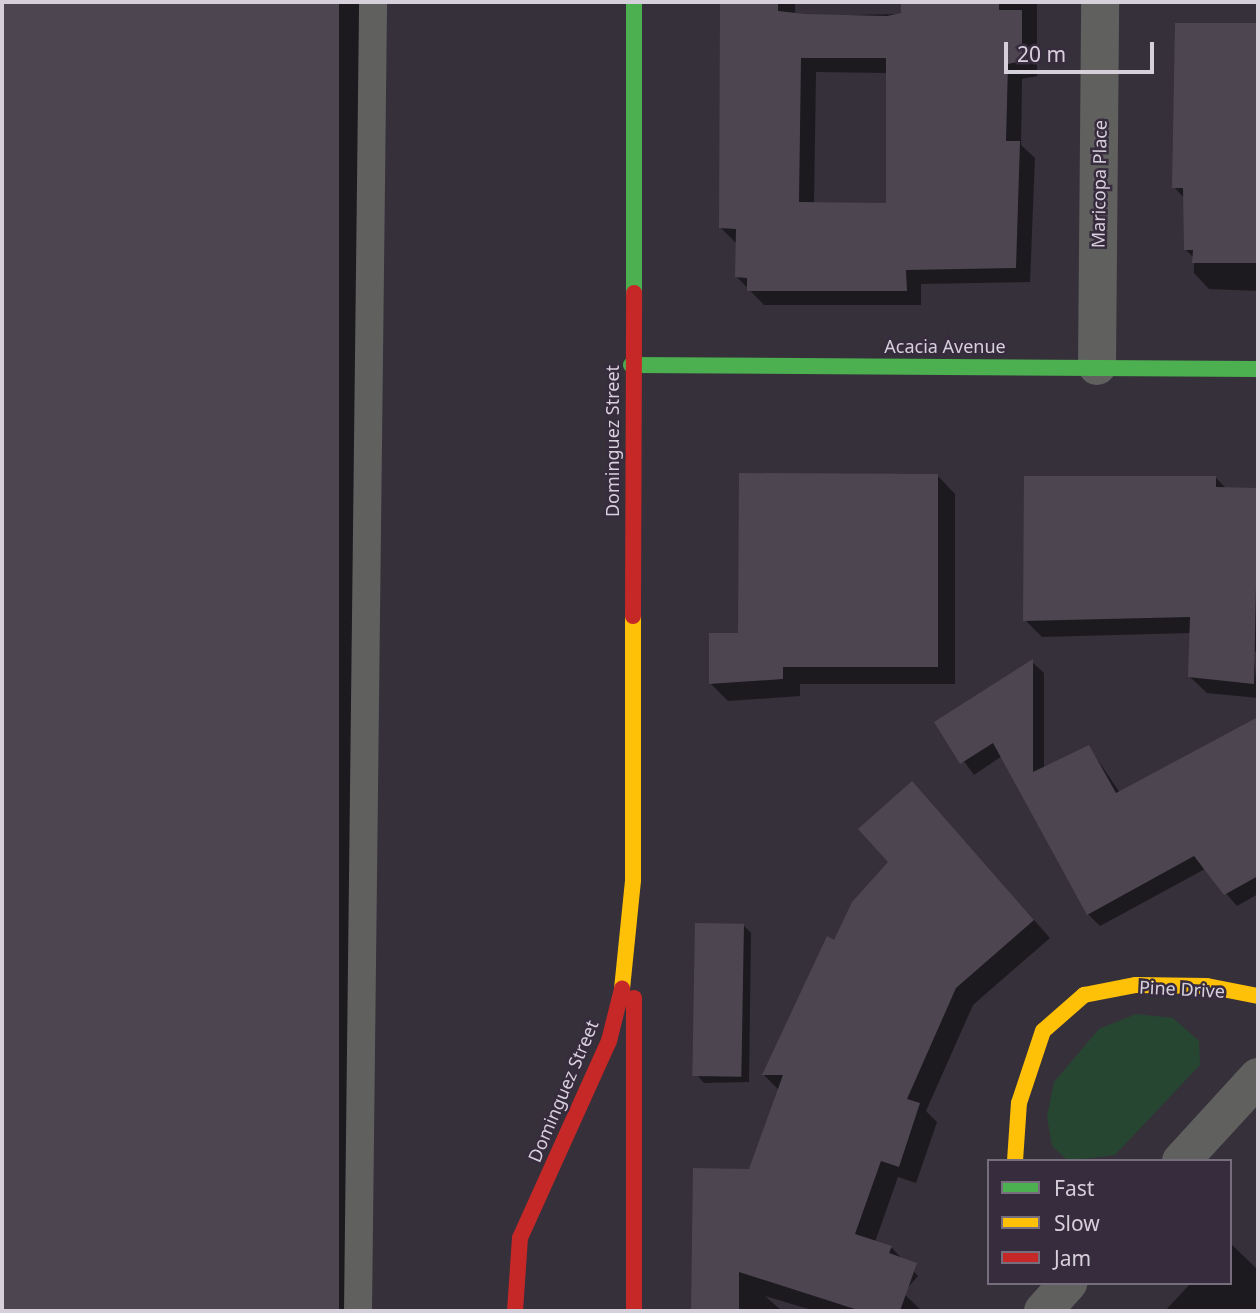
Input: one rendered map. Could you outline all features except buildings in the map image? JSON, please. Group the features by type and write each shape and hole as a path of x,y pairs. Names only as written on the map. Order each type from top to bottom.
{"street":[{"name":"Dominguez Street","path":"634,2 631,365 634,1311"},
{"name":"Maricopa Place","path":"1097,366 1100,2"},
{"name":"Acacia Avenue","path":"631,365 1258,369"},
{"name":"Dominguez Street","path":"515,1311 520,1238 610,1041 626,972 633,880"},
{"name":"Pine Drive","path":"1015,1159 1019,1103 1043,1031 1084,995 1136,985 1207,986 1258,996"},
{"path":"1183,1159 1258,1077"}],"lane":[{"path":"358,1311 373,2"}],"green space":[{"path":"1136,1014 1173,1018 1199,1041 1200,1065 1115,1155 1066,1159 1052,1146 1047,1117 1054,1082 1099,1029"}],"traffic: fast":[{"path":"634,2 634,293"},
{"path":"631,365 1258,369"}],"traffic: slow":[{"path":"622,989 633,880 633,616"},
{"path":"1015,1159 1019,1103 1043,1031 1084,995 1136,985 1207,986 1258,996"}],"traffic: jam":[{"path":"633,616 634,293"},
{"path":"515,1311 520,1238 609,1041 622,989"},
{"path":"634,998 634,1311"}]}
